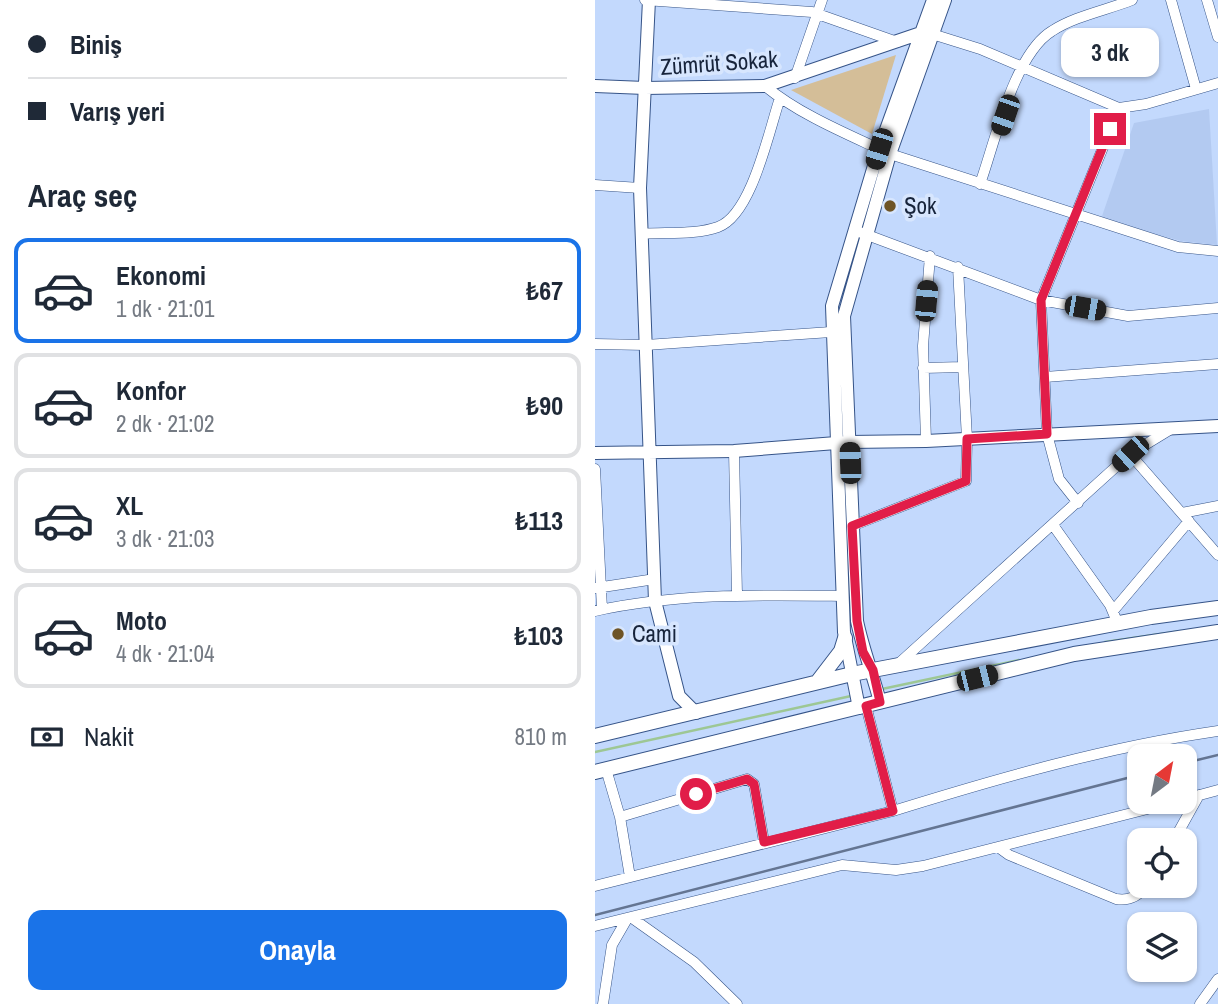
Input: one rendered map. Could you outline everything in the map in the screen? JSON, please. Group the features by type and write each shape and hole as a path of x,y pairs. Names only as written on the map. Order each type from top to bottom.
{"main road":[{"path":"595,736 669,720 818,681 874,673 1116,617 1218,608"},
{"path":"601,770 868,702 1074,654 1218,632"},
{"path":"818,681 841,651 845,638"}],"street":[{"path":"795,78 822,0"},
{"path":"868,702 874,673 863,652 857,621 852,526 831,332 832,306 854,230 927,33 933,0"},
{"path":"927,33 945,0"},
{"path":"980,184 1021,69 1037,42 1053,30 1132,0"},
{"path":"1171,0 1196,89"},
{"path":"1207,0 1218,37"},
{"path":"696,713 679,696 655,601 640,188 648,1 817,14 899,42"},
{"path":"927,33 980,49 1021,69 1119,108 1146,104 1218,83"},
{"name":"Zümrüt Sokak","path":"595,86 645,89 765,86 927,33"},
{"path":"765,86 780,98 885,152 1178,247 1218,251"},
{"path":"642,234 711,229 727,222 740,207 754,178 780,98"},
{"path":"1078,503 1059,479 1047,434 1041,300 1119,108"},
{"path":"885,152 867,235 844,316 843,596 845,638 853,677 868,702 893,811"},
{"path":"595,185 640,188"},
{"path":"854,230 930,256 1041,300 1128,316 1218,308"},
{"path":"926,441 923,368 930,256"},
{"path":"852,526 966,481 967,439 958,267"},
{"path":"595,344 646,345 831,332"},
{"path":"1045,377 1218,364"},
{"path":"923,368 963,367"},
{"path":"595,453 734,451 844,442 926,441 1218,426"},
{"path":"894,668 1130,454 1171,429"},
{"path":"734,451 737,595"},
{"path":"1130,454 1218,555"},
{"path":"595,469 599,610 655,601 737,595 843,596"},
{"path":"1053,525 1116,617 1185,517 1218,506"},
{"path":"598,588 655,579"},
{"path":"669,720 679,696"},
{"path":"595,886 893,811 990,781 1136,744 1218,732"},
{"path":"601,770 620,817 629,877"},
{"path":"620,817 747,779 754,784 764,842"},
{"path":"1181,828 1199,795 1218,790"},
{"path":"595,926 842,865 896,870 1128,814"},
{"path":"999,847 1009,855 1116,899 1126,901 1133,898"},
{"path":"603,1004 613,945 629,918"},
{"path":"629,918 694,962 737,1004"},
{"path":"1200,1004 1218,979"}],"shaded area":[{"path":"896,55 872,134 791,90"},
{"path":"1209,109 1217,245 1181,241 1101,219 1134,123"}],"waterway":[{"path":"1105,642 1181,631"},
{"path":"882,689 1019,660"},
{"path":"595,752 851,696"}],"railway":[{"path":"1197,760 1218,755"},
{"path":"595,915 1127,778"}],"place":[{"name":"Şok","path":"890,206"},
{"name":"Cami","path":"618,634"}],"route":[{"path":"696,794 747,779 754,784 764,842 811,833 893,811 866,706 880,702 873,670 863,652 857,621 852,526 966,481 967,439 1047,434 1041,300 1110,129"}]}
